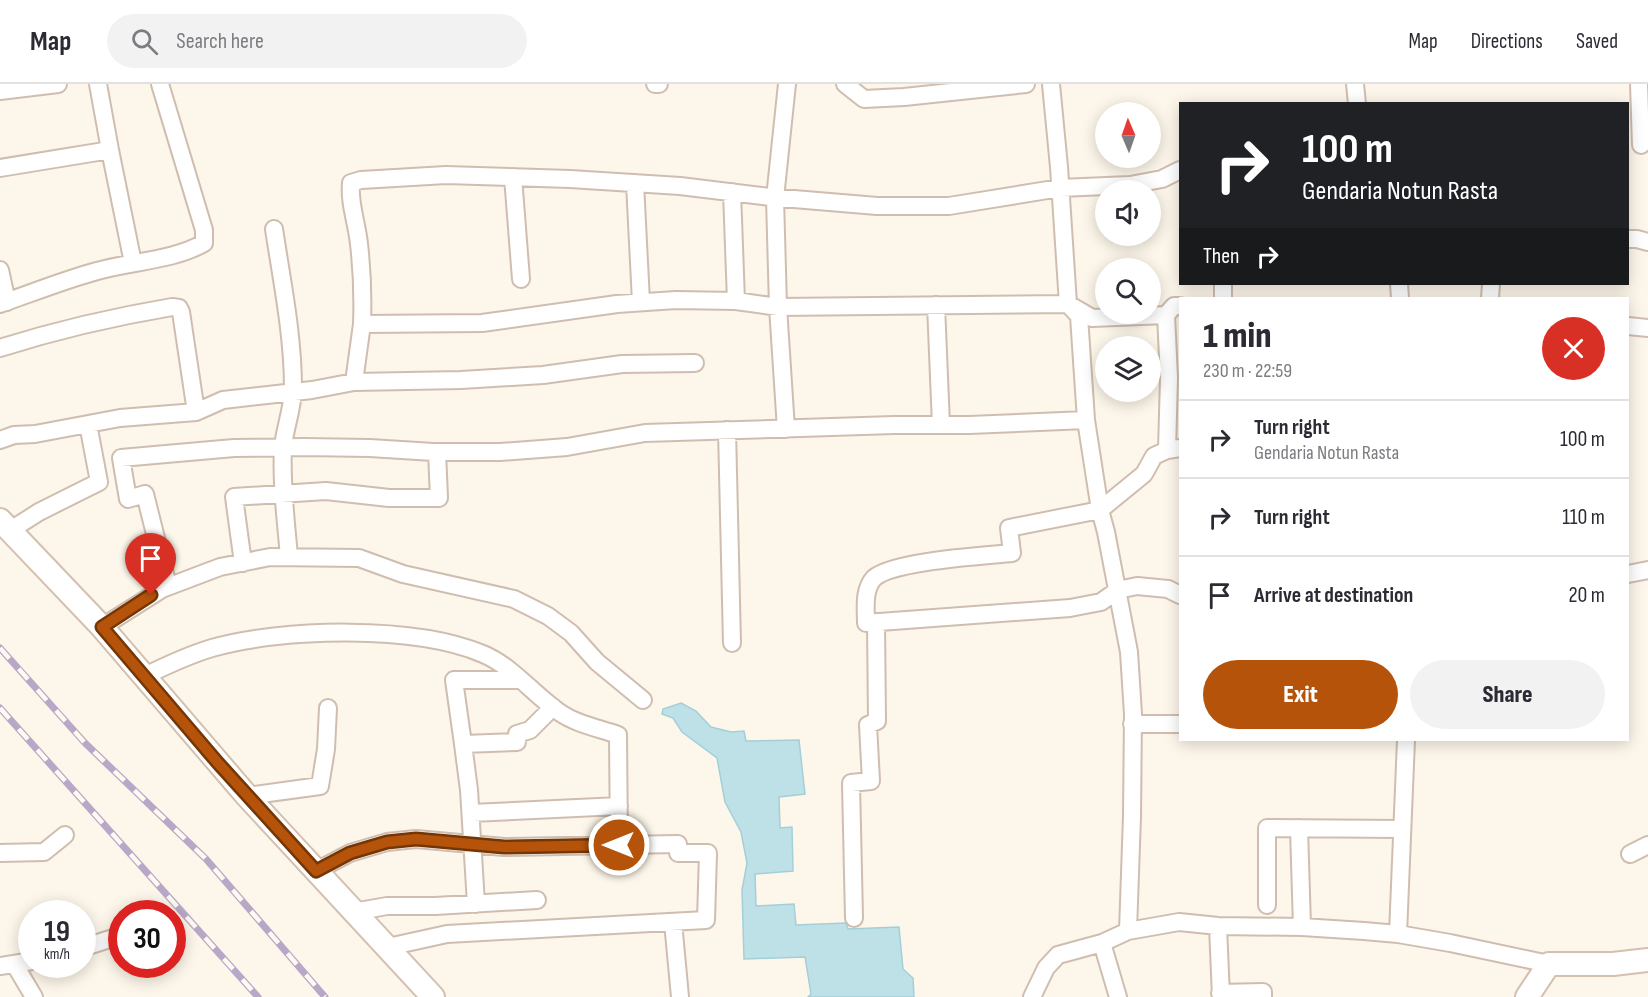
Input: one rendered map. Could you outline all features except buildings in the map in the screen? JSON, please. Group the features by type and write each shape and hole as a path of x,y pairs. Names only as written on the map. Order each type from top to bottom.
{"main road":[{"path":"5,525 102,627 247,796 433,997"},
{"path":"1527,997 1549,964 1613,964 1648,960"}],"street":[{"path":"0,91 58,84"},
{"path":"99,84 133,263"},
{"path":"0,270 4,303 98,270 194,249 204,243 204,230 160,84"},
{"path":"786,429 778,307 775,198 787,84"},
{"path":"845,84 864,91 904,97 1026,84"},
{"path":"1051,84 1068,304 1078,316 1086,420 1100,510 1129,652 1132,816 1128,931"},
{"path":"1355,84 1357,102"},
{"path":"1639,84 1639,145"},
{"path":"0,168 110,150"},
{"path":"354,382 363,298 359,242 350,196 351,183 361,180 446,175 513,177 680,186 775,198 877,206 949,206 1060,188 1130,185 1162,179 1179,170"},
{"path":"513,177 521,279"},
{"path":"635,183 641,302"},
{"path":"732,192 736,301"},
{"path":"274,229 288,311 293,391 283,447 289,557"},
{"path":"1629,239 1648,242"},
{"path":"362,324 482,323 641,302 676,300 736,301 778,307 1068,304 1092,318 1173,310 1169,378 1174,449 1154,456 1144,474 1100,510 1009,528 1012,553 909,565 887,570 873,579 865,598 866,623 1070,608 1101,602 1118,590 1137,586 1168,589 1179,594"},
{"path":"936,305 941,425"},
{"path":"0,348 64,328 113,317 172,307 179,308 196,412"},
{"path":"1629,326 1648,328"},
{"path":"0,440 14,435 35,434 120,418 196,412 223,400 354,382 461,380 543,375 622,364 695,363"},
{"path":"168,586 145,494 128,499 121,458 234,448 283,447 500,452 558,447 645,433 1086,420"},
{"path":"5,525 39,512 99,482 88,424"},
{"path":"728,430 732,644"},
{"path":"243,563 234,497 326,491 389,498 439,498 437,452"},
{"path":"102,627 168,586 220,567 270,557 359,558 403,574 514,599 548,616 571,633 597,662 643,700"},
{"path":"1629,574 1648,570"},
{"path":"854,918 851,783 871,781 868,724 877,721 876,622"},
{"path":"145,676 170,663 213,648 286,635 324,633 405,636 448,643 484,654 574,721 618,735 619,845"},
{"path":"476,904 471,813 454,680 521,680"},
{"path":"463,744 518,742 517,734 530,730 553,707"},
{"path":"247,796 321,786 328,708"},
{"path":"1132,724 1179,724"},
{"path":"1398,934 1406,741"},
{"path":"471,813 619,806"},
{"path":"1267,905 1267,828 1402,829"},
{"path":"1299,828 1302,927"},
{"path":"0,853 44,852 65,835"},
{"path":"316,871 350,853 387,842 416,839 504,847 678,844 678,853 708,852 706,920 447,934 388,947"},
{"path":"1630,854 1648,845"},
{"path":"353,912 387,906 537,900"},
{"path":"673,922 680,997"},
{"path":"1032,997 1046,968 1058,955 1102,943 1128,931 1179,922 1218,926 1302,927 1398,934 1549,964"},
{"path":"1218,926 1220,995 1263,992 1263,997"},
{"path":"1102,943 1118,997"},
{"path":"16,964 34,997"}],"water":[{"path":"681,703 696,711 711,727 731,732 744,731 746,741 799,740 805,794 779,797 780,828 792,827 793,871 755,874 756,906 794,904 796,925 846,923 848,929 899,927 903,969 913,978 914,997 808,997 811,994 805,957 744,959 742,890 747,863 741,832 725,802 717,758 682,732 673,718 662,714 663,709"}],"railway":[{"path":"0,648 85,743 206,859 325,997"},
{"path":"0,708 258,997"}],"route":[{"path":"151,595 102,627 218,763 316,871 350,853 387,842 416,839 504,847 619,845"}]}
